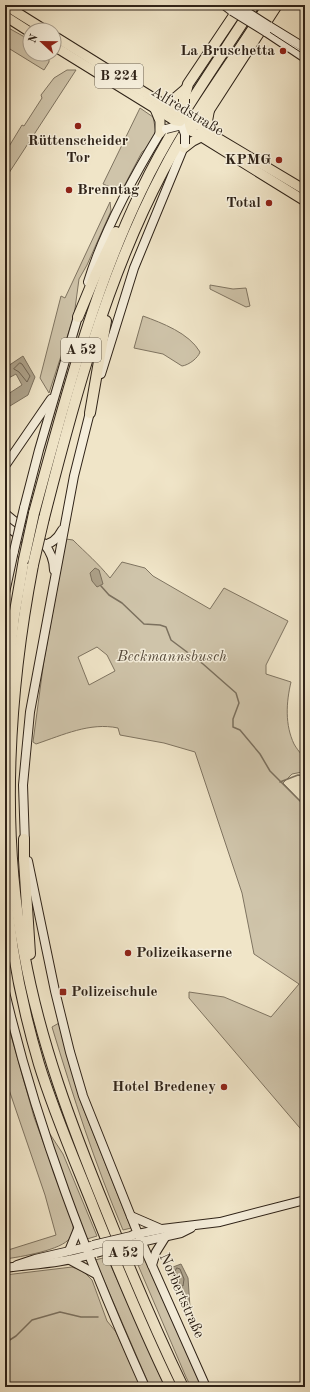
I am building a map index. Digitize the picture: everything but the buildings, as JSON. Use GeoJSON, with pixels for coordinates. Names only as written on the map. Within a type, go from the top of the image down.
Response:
{"type":"FeatureCollection","features":[{"type":"Feature","properties":{"kind":"highway","name":"A 52"},"geometry":{"type":"LineString","coordinates":[[5,695],[14,617],[34,512],[96,302],[113,256],[159,154],[189,104],[254,5]]}},
{"type":"Feature","properties":{"kind":"highway","name":"A 52"},"geometry":{"type":"LineString","coordinates":[[183,1387],[124,1254],[84,1158],[69,1116],[35,1008],[24,954],[17,901],[11,786],[16,679],[23,619],[33,565],[44,518],[78,392],[119,268],[144,209],[175,149],[268,5]]}},
{"type":"Feature","properties":{"kind":"highway"},"geometry":{"type":"LineString","coordinates":[[236,6],[185,94],[185,123],[205,112],[277,5]]}},
{"type":"Feature","properties":{"kind":"highway"},"geometry":{"type":"LineString","coordinates":[[159,107],[172,102],[185,94]]}},
{"type":"Feature","properties":{"kind":"highway"},"geometry":{"type":"LineString","coordinates":[[205,112],[211,133]]}},
{"type":"Feature","properties":{"kind":"highway"},"geometry":{"type":"LineString","coordinates":[[78,317],[95,276],[131,203],[141,191]]}},
{"type":"Feature","properties":{"kind":"highway"},"geometry":{"type":"LineString","coordinates":[[90,413],[106,326],[119,268]]}},
{"type":"Feature","properties":{"kind":"highway"},"geometry":{"type":"LineString","coordinates":[[24,839],[27,916],[35,1008]]}},
{"type":"Feature","properties":{"kind":"highway","name":"A 52"},"geometry":{"type":"LineString","coordinates":[[5,877],[12,949],[22,1001],[40,1066],[75,1162],[137,1313],[171,1387]]}},
{"type":"Feature","properties":{"kind":"highway"},"geometry":{"type":"LineString","coordinates":[[5,945],[22,1001]]}},
{"type":"Feature","properties":{"kind":"main road"},"geometry":{"type":"LineString","coordinates":[[224,5],[236,6],[305,58]]}},
{"type":"Feature","properties":{"kind":"main road"},"geometry":{"type":"LineString","coordinates":[[5,6],[32,22]]}},
{"type":"Feature","properties":{"kind":"main road"},"geometry":{"type":"LineString","coordinates":[[5,16],[22,27]]}},
{"type":"Feature","properties":{"kind":"main road"},"geometry":{"type":"LineString","coordinates":[[268,29],[305,48]]}},
{"type":"Feature","properties":{"kind":"main road","name":"Alfredstraße"},"geometry":{"type":"LineString","coordinates":[[62,41],[159,107]]}},
{"type":"Feature","properties":{"kind":"main road","name":"Alfredstraße"},"geometry":{"type":"LineString","coordinates":[[62,51],[185,123],[305,201]]}},
{"type":"Feature","properties":{"kind":"main road"},"geometry":{"type":"LineString","coordinates":[[159,107],[160,121],[163,131]]}},
{"type":"Feature","properties":{"kind":"main road"},"geometry":{"type":"LineString","coordinates":[[5,593],[24,508],[55,393],[89,278],[130,186],[163,131],[185,123]]}},
{"type":"Feature","properties":{"kind":"main road"},"geometry":{"type":"LineString","coordinates":[[185,123],[193,141],[185,146]]}},
{"type":"Feature","properties":{"kind":"main road"},"geometry":{"type":"LineString","coordinates":[[24,839],[22,793],[25,748],[30,712],[65,524],[90,413],[134,268],[150,226],[185,146],[185,123]]}},
{"type":"Feature","properties":{"kind":"main road","name":"Alfredstraße"},"geometry":{"type":"LineString","coordinates":[[185,123],[211,133],[305,190]]}},
{"type":"Feature","properties":{"kind":"main road"},"geometry":{"type":"LineString","coordinates":[[5,466],[55,393]]}},
{"type":"Feature","properties":{"kind":"main road"},"geometry":{"type":"LineString","coordinates":[[5,456],[19,447]]}},
{"type":"Feature","properties":{"kind":"main road"},"geometry":{"type":"LineString","coordinates":[[5,513],[46,544],[53,561],[54,578]]}},
{"type":"Feature","properties":{"kind":"main road"},"geometry":{"type":"LineString","coordinates":[[5,524],[30,542],[46,544],[58,537],[65,524]]}},
{"type":"Feature","properties":{"kind":"main road","name":"Norbertstraße"},"geometry":{"type":"LineString","coordinates":[[24,839],[36,902],[70,1052],[83,1096],[131,1216],[136,1239],[152,1265],[206,1387]]}},
{"type":"Feature","properties":{"kind":"main road"},"geometry":{"type":"LineString","coordinates":[[5,992],[39,1117],[78,1229],[91,1250],[96,1274],[145,1387]]}},
{"type":"Feature","properties":{"kind":"main road"},"geometry":{"type":"LineString","coordinates":[[9,1267],[26,1261],[69,1251],[91,1250],[164,1232],[220,1222],[305,1200]]}},
{"type":"Feature","properties":{"kind":"main road"},"geometry":{"type":"LineString","coordinates":[[131,1216],[164,1232]]}},
{"type":"Feature","properties":{"kind":"main road"},"geometry":{"type":"LineString","coordinates":[[69,1251],[78,1229]]}},
{"type":"Feature","properties":{"kind":"main road"},"geometry":{"type":"LineString","coordinates":[[152,1265],[164,1232]]}},
{"type":"Feature","properties":{"kind":"main road"},"geometry":{"type":"LineString","coordinates":[[9,1267],[31,1266],[70,1260],[91,1250]]}},
{"type":"Feature","properties":{"kind":"main road"},"geometry":{"type":"LineString","coordinates":[[70,1260],[96,1274]]}},
{"type":"Feature","properties":{"kind":"green space"},"geometry":{"type":"Polygon","coordinates":[[[5,26],[22,36],[22,56],[5,46],[5,26]]]}},
{"type":"Feature","properties":{"kind":"green space"},"geometry":{"type":"Polygon","coordinates":[[[31,62],[49,62],[44,70],[31,62]]]}},
{"type":"Feature","properties":{"kind":"green space"},"geometry":{"type":"Polygon","coordinates":[[[67,70],[76,70],[5,179],[5,153],[22,125],[24,126],[42,98],[41,95],[54,78],[67,70]]]}},
{"type":"Feature","properties":{"kind":"green space"},"geometry":{"type":"Polygon","coordinates":[[[140,108],[153,117],[156,132],[147,148],[142,152],[123,188],[117,190],[103,184],[140,108]]]}},
{"type":"Feature","properties":{"kind":"green space"},"geometry":{"type":"Polygon","coordinates":[[[110,202],[111,211],[87,265],[79,279],[74,316],[49,393],[40,378],[61,296],[65,298],[110,202]]]}},
{"type":"Feature","properties":{"kind":"green space"},"geometry":{"type":"Polygon","coordinates":[[[210,285],[233,289],[246,288],[250,306],[246,307],[210,289],[210,285]]]}},
{"type":"Feature","properties":{"kind":"green space"},"geometry":{"type":"Polygon","coordinates":[[[143,316],[166,325],[189,339],[200,352],[197,357],[190,363],[182,366],[163,354],[134,348],[143,316]]]}},
{"type":"Feature","properties":{"kind":"green space","name":"Beckmannsbusch"},"geometry":{"type":"Polygon","coordinates":[[[66,539],[73,540],[110,578],[122,562],[145,568],[153,576],[210,609],[224,588],[288,621],[266,665],[266,674],[291,682],[287,706],[289,729],[294,744],[303,757],[305,763],[302,772],[292,774],[283,783],[302,803],[305,802],[305,1134],[189,998],[189,992],[224,997],[271,1017],[299,984],[254,954],[242,893],[195,752],[164,743],[120,735],[118,728],[108,727],[77,730],[36,744],[33,742],[44,660],[66,539]],[[97,647],[78,657],[89,685],[115,671],[107,655],[97,647]]]}},
{"type":"Feature","properties":{"kind":"green space"},"geometry":{"type":"Polygon","coordinates":[[[5,1013],[34,1117],[73,1223],[73,1229],[70,1238],[59,1246],[20,1257],[5,1259],[5,1251],[56,1235],[45,1195],[5,1078],[5,1013]]]}},
{"type":"Feature","properties":{"kind":"green space"},"geometry":{"type":"Polygon","coordinates":[[[59,1023],[80,1100],[131,1228],[123,1230],[76,1104],[52,1027],[59,1023]]]}},
{"type":"Feature","properties":{"kind":"green space"},"geometry":{"type":"Polygon","coordinates":[[[48,1131],[63,1154],[97,1236],[87,1239],[81,1227],[48,1131]]]}},
{"type":"Feature","properties":{"kind":"green space"},"geometry":{"type":"Polygon","coordinates":[[[140,1249],[202,1387],[191,1387],[186,1377],[132,1251],[140,1249]]]}},
{"type":"Feature","properties":{"kind":"green space"},"geometry":{"type":"Polygon","coordinates":[[[107,1257],[165,1387],[150,1387],[95,1260],[107,1257]]]}},
{"type":"Feature","properties":{"kind":"green space"},"geometry":{"type":"Polygon","coordinates":[[[72,1267],[83,1271],[92,1280],[107,1321],[116,1332],[141,1387],[5,1387],[5,1275],[72,1267]]]}},
{"type":"Feature","properties":{"kind":"water"},"geometry":{"type":"Polygon","coordinates":[[[23,356],[35,377],[28,395],[5,409],[5,396],[22,385],[16,374],[5,380],[5,368],[23,356]]]}},
{"type":"Feature","properties":{"kind":"water"},"geometry":{"type":"Polygon","coordinates":[[[95,568],[99,570],[103,584],[97,587],[92,581],[90,573],[95,568]]]}},
{"type":"Feature","properties":{"kind":"water"},"geometry":{"type":"Polygon","coordinates":[[[181,1264],[188,1278],[190,1307],[188,1310],[171,1273],[173,1267],[181,1264]]]}},
{"type":"Feature","properties":{"kind":"waterway"},"geometry":{"type":"LineString","coordinates":[[101,586],[109,595],[122,603],[144,624],[166,627],[171,640],[203,664],[236,693],[239,703],[233,719],[233,727],[240,730],[260,754],[270,771],[305,806]]}},
{"type":"Feature","properties":{"kind":"waterway"},"geometry":{"type":"LineString","coordinates":[[280,782],[298,775],[305,776]]}},
{"type":"Feature","properties":{"kind":"waterway"},"geometry":{"type":"LineString","coordinates":[[5,1343],[16,1336],[32,1320],[60,1312],[81,1317],[98,1317]]}},
{"type":"Feature","properties":{"kind":"tram line"},"geometry":{"type":"LineString","coordinates":[[228,5],[305,55]]}},
{"type":"Feature","properties":{"kind":"place","name":"La Bruschetta"},"geometry":{"type":"Point","coordinates":[283,51]}},
{"type":"Feature","properties":{"kind":"place","name":"Rüttenscheider Tor"},"geometry":{"type":"Point","coordinates":[78,126]}},
{"type":"Feature","properties":{"kind":"place","name":"KPMG"},"geometry":{"type":"Point","coordinates":[279,160]}},
{"type":"Feature","properties":{"kind":"place","name":"Brenntag"},"geometry":{"type":"Point","coordinates":[69,190]}},
{"type":"Feature","properties":{"kind":"place","name":"Total"},"geometry":{"type":"Point","coordinates":[269,203]}},
{"type":"Feature","properties":{"kind":"place","name":"Polizeikaserne"},"geometry":{"type":"Point","coordinates":[128,953]}},
{"type":"Feature","properties":{"kind":"place","name":"Polizeischule"},"geometry":{"type":"Point","coordinates":[63,992]}},
{"type":"Feature","properties":{"kind":"place","name":"Hotel Bredeney"},"geometry":{"type":"Point","coordinates":[224,1087]}}]}
